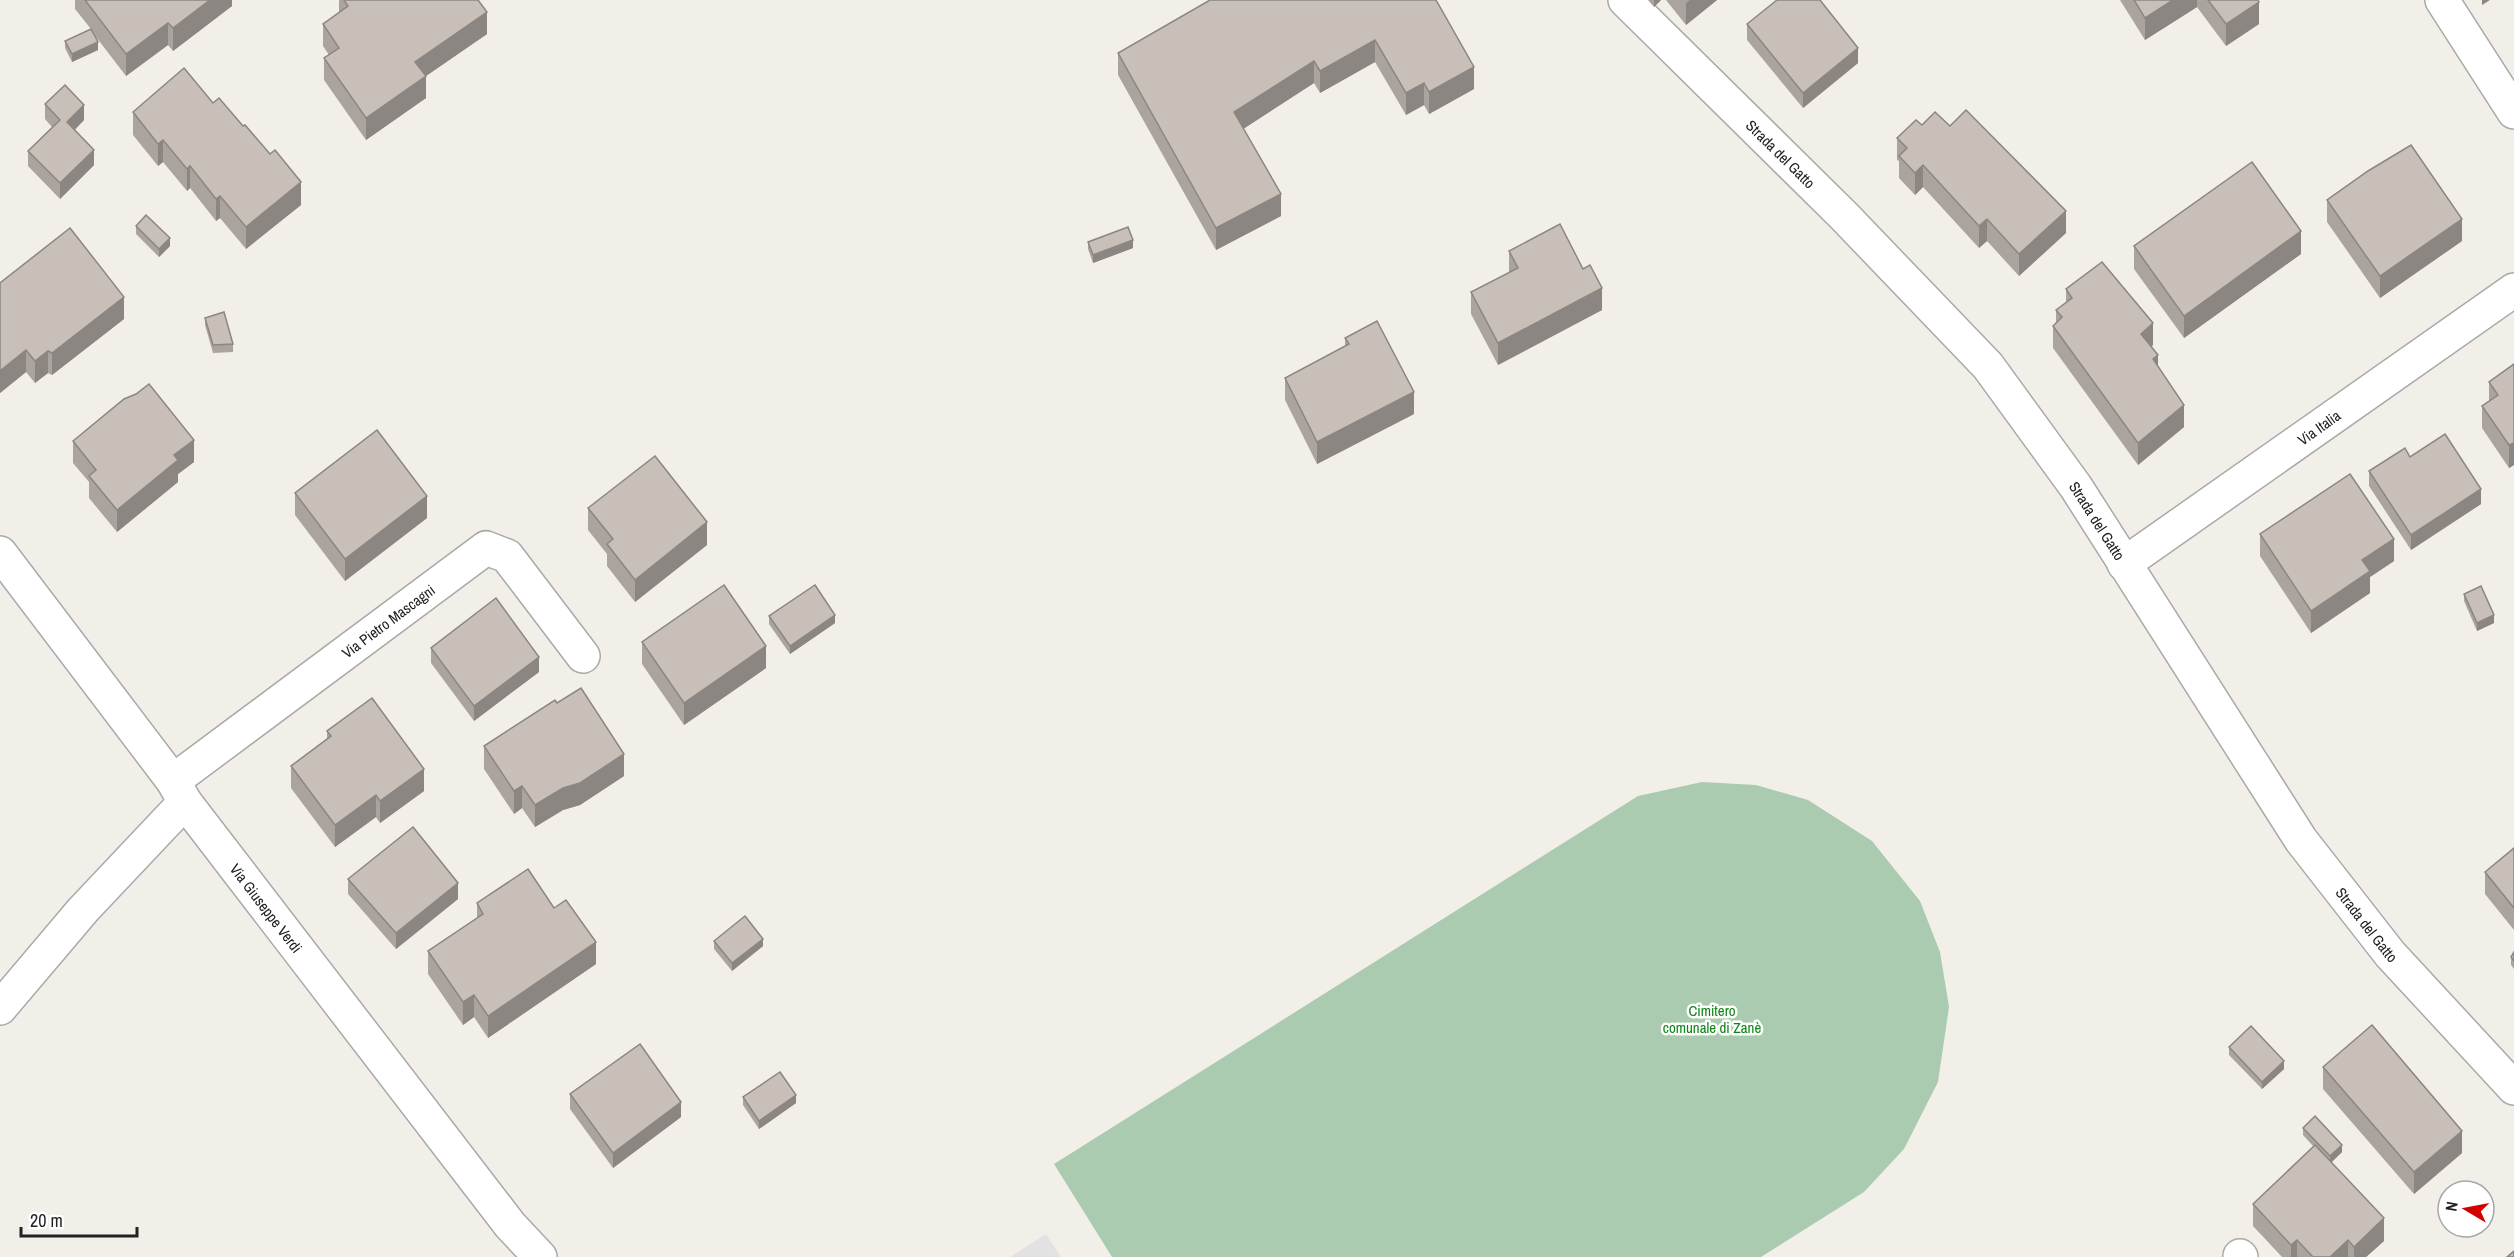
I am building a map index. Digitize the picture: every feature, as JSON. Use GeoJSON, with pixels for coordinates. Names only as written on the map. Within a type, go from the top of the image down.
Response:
{"type":"FeatureCollection","features":[{"type":"Feature","properties":{"kind":"street","name":"Strada del Gatto"},"geometry":{"type":"LineString","coordinates":[[1625,0],[1844,216],[1988,366],[2076,487],[2301,840],[2390,954],[2514,1088]]}},
{"type":"Feature","properties":{"kind":"street"},"geometry":{"type":"LineString","coordinates":[[2442,0],[2514,112]]}},
{"type":"Feature","properties":{"kind":"street","name":"Via Italia"},"geometry":{"type":"LineString","coordinates":[[2124,564],[2514,290]]}},
{"type":"Feature","properties":{"kind":"street","name":"Via Pietro Mascagni"},"geometry":{"type":"LineString","coordinates":[[179,792],[486,548],[507,556],[583,656]]}},
{"type":"Feature","properties":{"kind":"street","name":"Via Giuseppe Verdi"},"geometry":{"type":"LineString","coordinates":[[0,553],[179,792],[510,1225],[540,1257]]}},
{"type":"Feature","properties":{"kind":"street"},"geometry":{"type":"LineString","coordinates":[[0,1008],[179,792]]}},
{"type":"Feature","properties":{"kind":"green space","name":"Cimitero comunale di Zanè"},"geometry":{"type":"Polygon","coordinates":[[[1702,782],[1756,785],[1808,800],[1872,841],[1920,901],[1940,952],[1949,1007],[1938,1082],[1904,1149],[1864,1192],[1761,1257],[1112,1257],[1054,1164],[1638,796],[1702,782]]]}},
{"type":"Feature","properties":{"kind":"shaded area"},"geometry":{"type":"Polygon","coordinates":[[[1046,1234],[1061,1257],[1010,1257],[1046,1234]]]}},
{"type":"Feature","properties":{"kind":"building"},"geometry":{"type":"Polygon","coordinates":[[[85,0],[210,0],[173,28],[168,23],[126,54],[85,0]]]}},
{"type":"Feature","properties":{"kind":"building"},"geometry":{"type":"Polygon","coordinates":[[[344,0],[478,0],[487,12],[415,62],[426,76],[366,118],[324,58],[339,48],[323,24],[348,6],[344,0]]]}},
{"type":"Feature","properties":{"kind":"building"},"geometry":{"type":"Polygon","coordinates":[[[1210,0],[1436,0],[1474,67],[1429,92],[1424,83],[1406,93],[1375,40],[1320,71],[1314,61],[1234,112],[1281,194],[1216,228],[1118,53],[1210,0]]]}},
{"type":"Feature","properties":{"kind":"building"},"geometry":{"type":"Polygon","coordinates":[[[1777,0],[1820,0],[1858,48],[1803,93],[1747,24],[1777,0]]]}},
{"type":"Feature","properties":{"kind":"building"},"geometry":{"type":"Polygon","coordinates":[[[2134,0],[2173,0],[2145,18],[2134,0]]]}},
{"type":"Feature","properties":{"kind":"building"},"geometry":{"type":"Polygon","coordinates":[[[2208,0],[2258,0],[2259,2],[2226,24],[2208,0]]]}},
{"type":"Feature","properties":{"kind":"building"},"geometry":{"type":"Polygon","coordinates":[[[91,29],[98,42],[72,54],[65,41],[91,29]]]}},
{"type":"Feature","properties":{"kind":"building"},"geometry":{"type":"Polygon","coordinates":[[[184,68],[213,103],[219,98],[270,154],[275,150],[301,182],[246,227],[220,196],[216,199],[190,166],[187,169],[163,140],[158,144],[133,112],[184,68]]]}},
{"type":"Feature","properties":{"kind":"building"},"geometry":{"type":"Polygon","coordinates":[[[65,85],[84,105],[67,122],[94,150],[60,183],[28,151],[60,120],[45,104],[65,85]]]}},
{"type":"Feature","properties":{"kind":"building"},"geometry":{"type":"Polygon","coordinates":[[[1966,110],[2066,211],[2019,254],[1987,219],[1979,226],[1923,165],[1915,173],[1899,156],[1907,148],[1897,138],[1916,120],[1922,125],[1935,112],[1950,126],[1966,110]]]}},
{"type":"Feature","properties":{"kind":"building"},"geometry":{"type":"Polygon","coordinates":[[[2411,145],[2462,219],[2380,276],[2327,200],[2368,171],[2411,145]]]}},
{"type":"Feature","properties":{"kind":"building"},"geometry":{"type":"Polygon","coordinates":[[[2252,162],[2301,231],[2184,316],[2134,246],[2252,162]]]}},
{"type":"Feature","properties":{"kind":"building"},"geometry":{"type":"Polygon","coordinates":[[[146,215],[170,238],[159,249],[136,226],[146,215]]]}},
{"type":"Feature","properties":{"kind":"building"},"geometry":{"type":"Polygon","coordinates":[[[1560,224],[1583,269],[1590,265],[1602,288],[1498,343],[1471,292],[1518,268],[1509,251],[1560,224]]]}},
{"type":"Feature","properties":{"kind":"building"},"geometry":{"type":"Polygon","coordinates":[[[1128,227],[1133,240],[1093,255],[1088,242],[1128,227]]]}},
{"type":"Feature","properties":{"kind":"building"},"geometry":{"type":"Polygon","coordinates":[[[70,228],[124,297],[52,353],[48,351],[35,361],[26,350],[0,371],[0,283],[70,228]]]}},
{"type":"Feature","properties":{"kind":"building"},"geometry":{"type":"Polygon","coordinates":[[[2102,262],[2153,323],[2141,334],[2158,355],[2153,359],[2184,405],[2138,443],[2053,326],[2062,317],[2056,310],[2072,298],[2066,289],[2102,262]]]}},
{"type":"Feature","properties":{"kind":"building"},"geometry":{"type":"Polygon","coordinates":[[[224,312],[233,344],[213,345],[205,318],[224,312]]]}},
{"type":"Feature","properties":{"kind":"building"},"geometry":{"type":"Polygon","coordinates":[[[1377,321],[1414,392],[1317,442],[1285,378],[1349,344],[1345,338],[1377,321]]]}},
{"type":"Feature","properties":{"kind":"building"},"geometry":{"type":"Polygon","coordinates":[[[2514,364],[2514,443],[2509,445],[2482,406],[2498,395],[2489,382],[2514,364]]]}},
{"type":"Feature","properties":{"kind":"building"},"geometry":{"type":"Polygon","coordinates":[[[149,384],[194,440],[174,455],[178,460],[117,510],[89,476],[96,470],[73,441],[124,399],[136,394],[149,384]]]}},
{"type":"Feature","properties":{"kind":"building"},"geometry":{"type":"Polygon","coordinates":[[[377,430],[427,496],[345,559],[295,493],[377,430]]]}},
{"type":"Feature","properties":{"kind":"building"},"geometry":{"type":"Polygon","coordinates":[[[2445,434],[2481,489],[2411,535],[2369,471],[2405,448],[2410,457],[2445,434]]]}},
{"type":"Feature","properties":{"kind":"building"},"geometry":{"type":"Polygon","coordinates":[[[655,456],[707,522],[635,580],[607,544],[613,539],[588,508],[655,456]]]}},
{"type":"Feature","properties":{"kind":"building"},"geometry":{"type":"Polygon","coordinates":[[[2350,474],[2394,539],[2362,560],[2370,571],[2311,611],[2260,534],[2350,474]]]}},
{"type":"Feature","properties":{"kind":"building"},"geometry":{"type":"Polygon","coordinates":[[[724,585],[766,646],[684,703],[642,642],[724,585]]]}},
{"type":"Feature","properties":{"kind":"building"},"geometry":{"type":"Polygon","coordinates":[[[815,585],[835,615],[790,646],[769,616],[815,585]]]}},
{"type":"Feature","properties":{"kind":"building"},"geometry":{"type":"Polygon","coordinates":[[[2481,586],[2494,615],[2477,623],[2464,594],[2481,586]]]}},
{"type":"Feature","properties":{"kind":"building"},"geometry":{"type":"Polygon","coordinates":[[[496,598],[539,657],[474,706],[431,648],[496,598]]]}},
{"type":"Feature","properties":{"kind":"building"},"geometry":{"type":"Polygon","coordinates":[[[581,688],[624,754],[580,783],[563,788],[535,805],[522,786],[514,791],[484,746],[555,700],[557,703],[581,688]]]}},
{"type":"Feature","properties":{"kind":"building"},"geometry":{"type":"Polygon","coordinates":[[[372,698],[424,769],[380,801],[376,795],[335,825],[291,766],[331,736],[327,731],[372,698]]]}},
{"type":"Feature","properties":{"kind":"building"},"geometry":{"type":"Polygon","coordinates":[[[413,827],[458,883],[396,933],[348,879],[413,827]]]}},
{"type":"Feature","properties":{"kind":"building"},"geometry":{"type":"Polygon","coordinates":[[[2514,848],[2514,908],[2485,872],[2514,848]]]}},
{"type":"Feature","properties":{"kind":"building"},"geometry":{"type":"Polygon","coordinates":[[[528,869],[554,908],[566,900],[596,942],[488,1016],[474,995],[463,1002],[428,951],[483,914],[477,903],[528,869]]]}},
{"type":"Feature","properties":{"kind":"building"},"geometry":{"type":"Polygon","coordinates":[[[745,916],[763,939],[732,963],[714,941],[745,916]]]}},
{"type":"Feature","properties":{"kind":"building"},"geometry":{"type":"Polygon","coordinates":[[[2372,1025],[2462,1131],[2414,1172],[2323,1067],[2372,1025]]]}},
{"type":"Feature","properties":{"kind":"building"},"geometry":{"type":"Polygon","coordinates":[[[2251,1026],[2284,1061],[2262,1082],[2229,1047],[2251,1026]]]}},
{"type":"Feature","properties":{"kind":"building"},"geometry":{"type":"Polygon","coordinates":[[[640,1044],[681,1102],[613,1153],[570,1094],[640,1044]]]}},
{"type":"Feature","properties":{"kind":"building"},"geometry":{"type":"Polygon","coordinates":[[[780,1072],[796,1095],[759,1121],[743,1097],[780,1072]]]}},
{"type":"Feature","properties":{"kind":"building"},"geometry":{"type":"Polygon","coordinates":[[[2315,1116],[2342,1145],[2330,1156],[2303,1128],[2315,1116]]]}},
{"type":"Feature","properties":{"kind":"building"},"geometry":{"type":"Polygon","coordinates":[[[2315,1145],[2384,1218],[2354,1247],[2348,1240],[2330,1257],[2313,1257],[2297,1240],[2291,1245],[2253,1204],[2315,1145]]]}}]}
